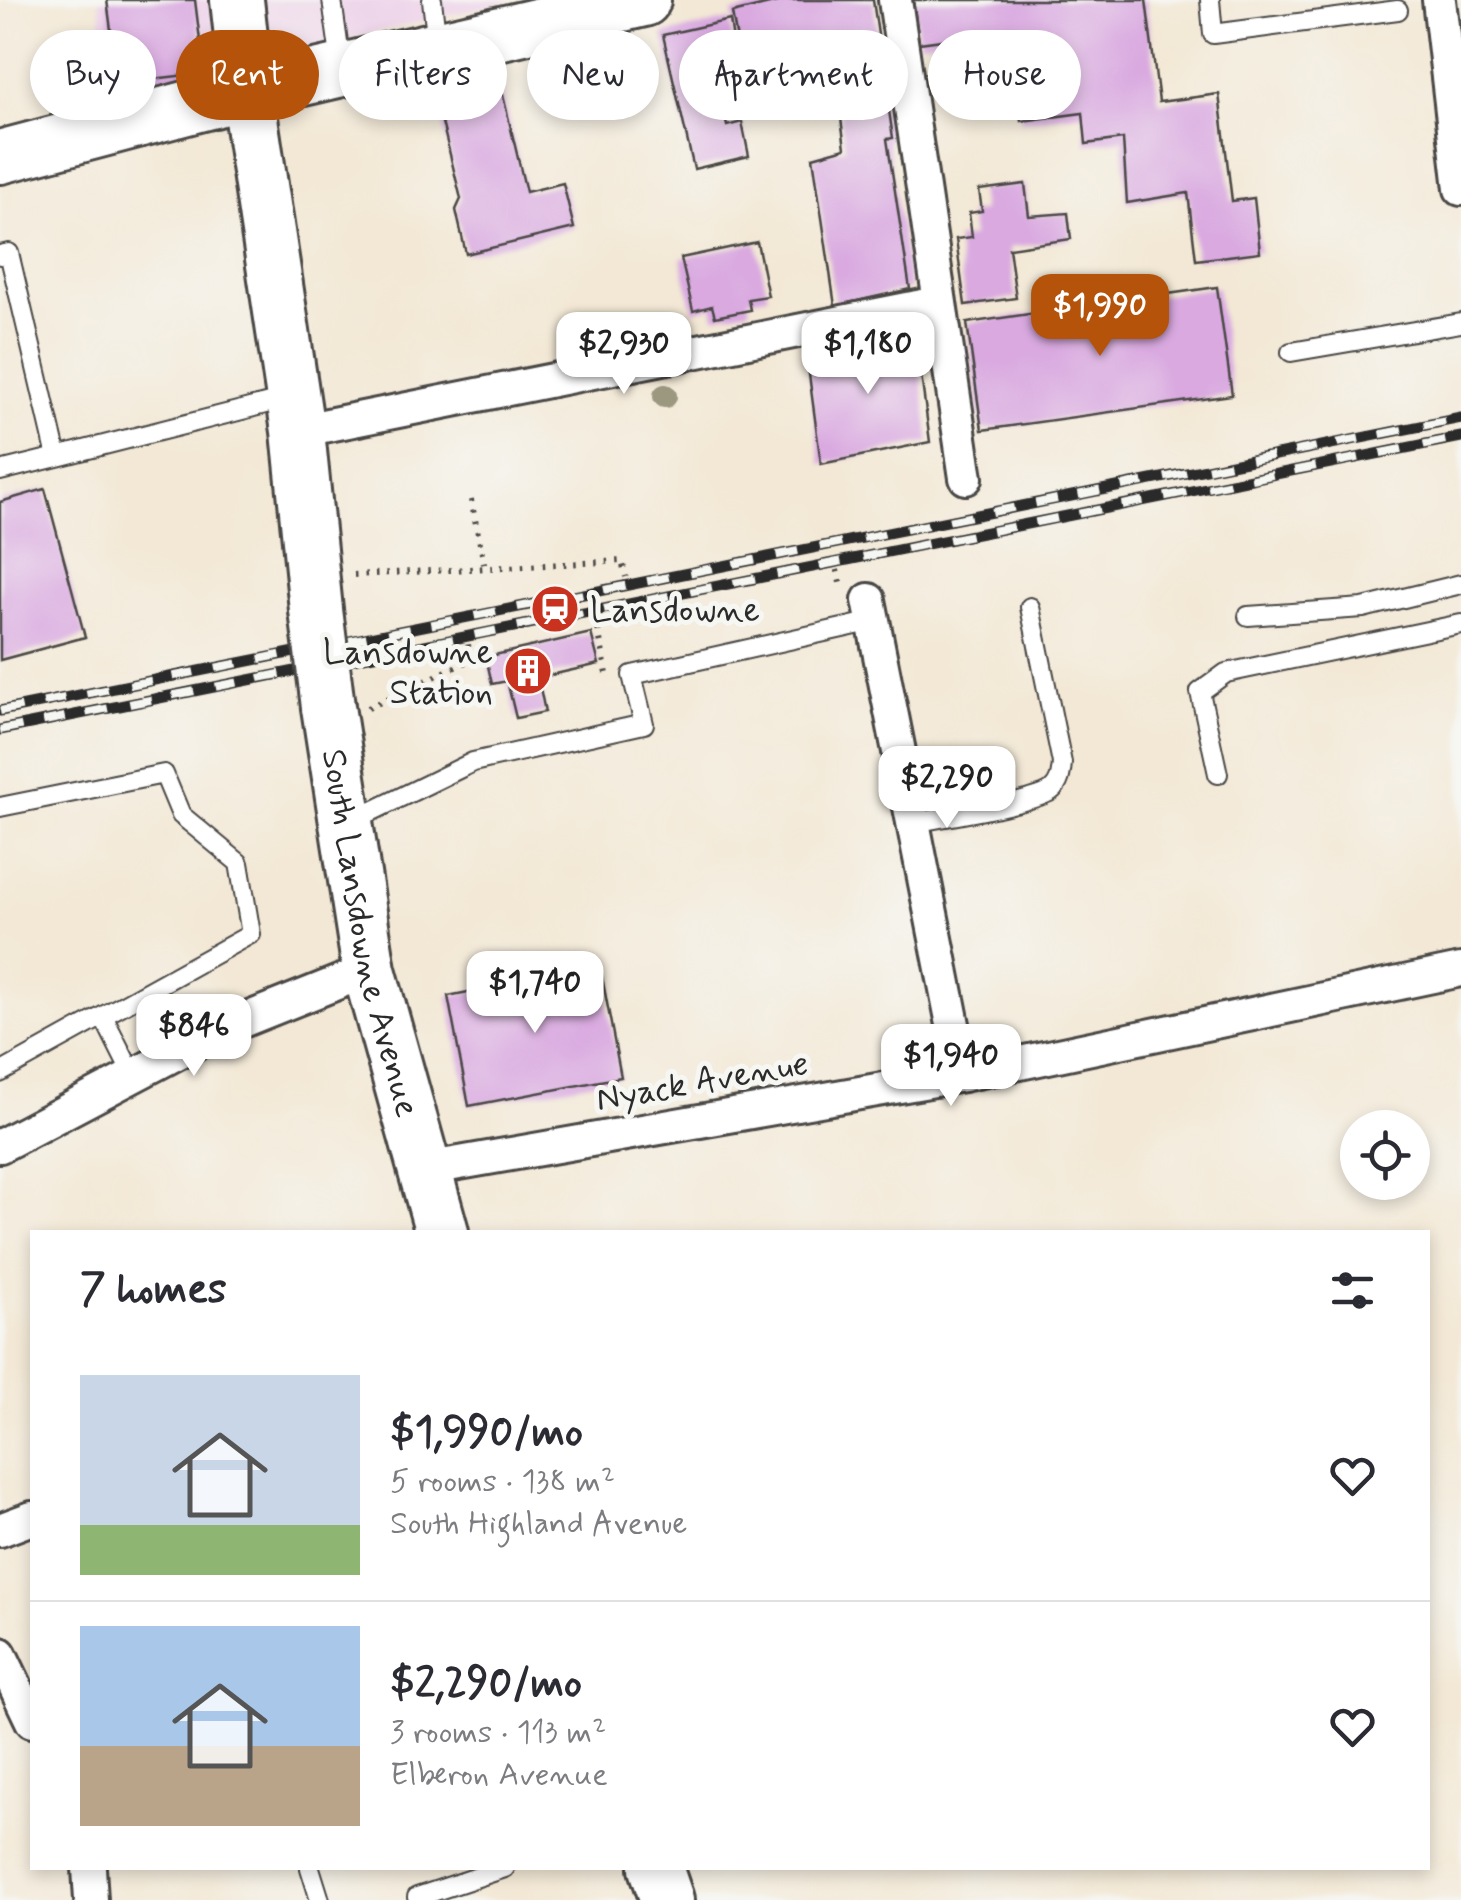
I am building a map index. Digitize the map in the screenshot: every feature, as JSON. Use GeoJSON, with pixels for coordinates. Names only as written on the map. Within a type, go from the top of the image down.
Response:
{"type":"FeatureCollection","features":[{"type":"Feature","properties":{"kind":"main road","name":"South Lansdowne Avenue"},"geometry":{"type":"LineString","coordinates":[[237,0],[240,30]]}},
{"type":"Feature","properties":{"kind":"main road"},"geometry":{"type":"LineString","coordinates":[[434,24],[529,20],[644,0]]}},
{"type":"Feature","properties":{"kind":"main road"},"geometry":{"type":"LineString","coordinates":[[0,157],[176,111]]}},
{"type":"Feature","properties":{"kind":"main road","name":"South Lansdowne Avenue"},"geometry":{"type":"LineString","coordinates":[[251,120],[296,414],[328,712],[370,970],[441,1230]]}},
{"type":"Feature","properties":{"kind":"main road"},"geometry":{"type":"LineString","coordinates":[[657,1870],[668,1900]]}},
{"type":"Feature","properties":{"kind":"street"},"geometry":{"type":"LineString","coordinates":[[895,0],[966,478]]}},
{"type":"Feature","properties":{"kind":"street"},"geometry":{"type":"LineString","coordinates":[[1439,0],[1461,189]]}},
{"type":"Feature","properties":{"kind":"street"},"geometry":{"type":"LineString","coordinates":[[296,414],[938,303]]}},
{"type":"Feature","properties":{"kind":"street"},"geometry":{"type":"LineString","coordinates":[[872,611],[963,1076]]}},
{"type":"Feature","properties":{"kind":"street"},"geometry":{"type":"LineString","coordinates":[[0,1146],[222,1029],[370,970]]}},
{"type":"Feature","properties":{"kind":"street","name":"Nyack Avenue"},"geometry":{"type":"LineString","coordinates":[[425,1169],[963,1076],[1461,970]]}},
{"type":"Feature","properties":{"kind":"street"},"geometry":{"type":"LineString","coordinates":[[0,1530],[30,1519]]}},
{"type":"Feature","properties":{"kind":"street"},"geometry":{"type":"LineString","coordinates":[[0,1654],[30,1717]]}},
{"type":"Feature","properties":{"kind":"street"},"geometry":{"type":"LineString","coordinates":[[89,1870],[90,1900]]}},
{"type":"Feature","properties":{"kind":"lane"},"geometry":{"type":"LineString","coordinates":[[332,0],[339,49]]}},
{"type":"Feature","properties":{"kind":"lane"},"geometry":{"type":"LineString","coordinates":[[1210,0],[1213,34],[1398,10]]}},
{"type":"Feature","properties":{"kind":"lane"},"geometry":{"type":"LineString","coordinates":[[0,255],[10,253],[57,458]]}},
{"type":"Feature","properties":{"kind":"lane"},"geometry":{"type":"LineString","coordinates":[[1291,352],[1461,323]]}},
{"type":"Feature","properties":{"kind":"lane"},"geometry":{"type":"LineString","coordinates":[[0,471],[296,414]]}},
{"type":"Feature","properties":{"kind":"lane"},"geometry":{"type":"LineString","coordinates":[[1248,616],[1363,608],[1461,584]]}},
{"type":"Feature","properties":{"kind":"lane"},"geometry":{"type":"LineString","coordinates":[[913,824],[1049,792],[1058,783],[1062,763],[1030,607]]}},
{"type":"Feature","properties":{"kind":"lane"},"geometry":{"type":"LineString","coordinates":[[345,824],[473,762],[644,724],[632,675],[872,611]]}},
{"type":"Feature","properties":{"kind":"lane"},"geometry":{"type":"LineString","coordinates":[[1218,774],[1200,692],[1226,673],[1461,624]]}},
{"type":"Feature","properties":{"kind":"lane"},"geometry":{"type":"LineString","coordinates":[[0,807],[164,774],[181,815],[239,863],[251,934],[0,1074]]}},
{"type":"Feature","properties":{"kind":"lane"},"geometry":{"type":"LineString","coordinates":[[104,1018],[133,1076]]}},
{"type":"Feature","properties":{"kind":"lane"},"geometry":{"type":"LineString","coordinates":[[311,1870],[320,1900]]}},
{"type":"Feature","properties":{"kind":"lane"},"geometry":{"type":"LineString","coordinates":[[417,1897],[499,1870]]}},
{"type":"Feature","properties":{"kind":"path"},"geometry":{"type":"LineString","coordinates":[[472,500],[485,568]]}},
{"type":"Feature","properties":{"kind":"path"},"geometry":{"type":"LineString","coordinates":[[315,594],[485,568],[622,561],[626,578]]}},
{"type":"Feature","properties":{"kind":"path"},"geometry":{"type":"LineString","coordinates":[[328,712],[376,706],[470,660],[468,644]]}},
{"type":"Feature","properties":{"kind":"shaded area"},"geometry":{"type":"Polygon","coordinates":[[[99,0],[513,0],[385,30],[339,30],[339,41],[319,46],[319,30],[176,30],[176,79],[156,84],[156,30],[102,30],[99,0]]]}},
{"type":"Feature","properties":{"kind":"building"},"geometry":{"type":"Polygon","coordinates":[[[107,0],[195,0],[199,30],[176,30],[176,76],[156,79],[156,30],[111,30],[107,0]]]}},
{"type":"Feature","properties":{"kind":"building"},"geometry":{"type":"Polygon","coordinates":[[[786,0],[873,0],[877,30],[735,30],[732,13],[786,0]]]}},
{"type":"Feature","properties":{"kind":"building"},"geometry":{"type":"Polygon","coordinates":[[[913,0],[1146,0],[1159,102],[1219,94],[1232,201],[1254,198],[1260,252],[1196,260],[1188,193],[1127,203],[1123,139],[1086,144],[1081,113],[1081,30],[928,30],[928,42],[919,43],[913,0]]]}},
{"type":"Feature","properties":{"kind":"building"},"geometry":{"type":"Polygon","coordinates":[[[730,20],[731,30],[685,30],[730,20]]]}},
{"type":"Feature","properties":{"kind":"building"},"geometry":{"type":"Polygon","coordinates":[[[679,31],[679,104],[663,35],[679,31]]]}},
{"type":"Feature","properties":{"kind":"building"},"geometry":{"type":"Polygon","coordinates":[[[507,112],[526,192],[563,183],[574,228],[466,254],[456,210],[461,199],[441,120],[507,120],[507,112]]]}},
{"type":"Feature","properties":{"kind":"building"},"geometry":{"type":"Polygon","coordinates":[[[683,120],[726,120],[727,126],[742,122],[749,156],[694,169],[683,120]]]}},
{"type":"Feature","properties":{"kind":"building"},"geometry":{"type":"Polygon","coordinates":[[[841,120],[890,120],[893,138],[887,139],[910,289],[835,306],[813,157],[845,148],[841,120]]]}},
{"type":"Feature","properties":{"kind":"building"},"geometry":{"type":"Polygon","coordinates":[[[1025,184],[1029,216],[1068,213],[1071,239],[1009,248],[1016,298],[965,305],[956,239],[972,237],[969,213],[982,211],[979,190],[1025,184]]]}},
{"type":"Feature","properties":{"kind":"building"},"geometry":{"type":"Polygon","coordinates":[[[757,242],[768,296],[748,299],[750,310],[715,317],[712,306],[693,311],[681,258],[757,242]]]}},
{"type":"Feature","properties":{"kind":"building"},"geometry":{"type":"Polygon","coordinates":[[[1217,287],[1232,395],[982,430],[967,323],[1217,287]]]}},
{"type":"Feature","properties":{"kind":"building"},"geometry":{"type":"Polygon","coordinates":[[[915,330],[930,442],[821,464],[806,352],[915,330]]]}},
{"type":"Feature","properties":{"kind":"building"},"geometry":{"type":"Polygon","coordinates":[[[45,489],[85,637],[0,660],[0,502],[45,489]]]}},
{"type":"Feature","properties":{"kind":"building","name":"Lansdowne Station"},"geometry":{"type":"Polygon","coordinates":[[[591,633],[599,664],[538,678],[545,712],[516,718],[507,681],[492,684],[486,657],[591,633]]]}},
{"type":"Feature","properties":{"kind":"building"},"geometry":{"type":"Polygon","coordinates":[[[600,966],[621,1077],[469,1106],[448,996],[600,966]]]}},
{"type":"Feature","properties":{"kind":"railway"},"geometry":{"type":"LineString","coordinates":[[0,711],[1461,418]]}},
{"type":"Feature","properties":{"kind":"railway"},"geometry":{"type":"LineString","coordinates":[[0,730],[1461,437]]}},
{"type":"Feature","properties":{"kind":"place","name":"Lansdowne"},"geometry":{"type":"Point","coordinates":[555,609]}},
{"type":"Feature","properties":{"kind":"place","name":"Lansdowne Station"},"geometry":{"type":"Point","coordinates":[528,671]}}]}
